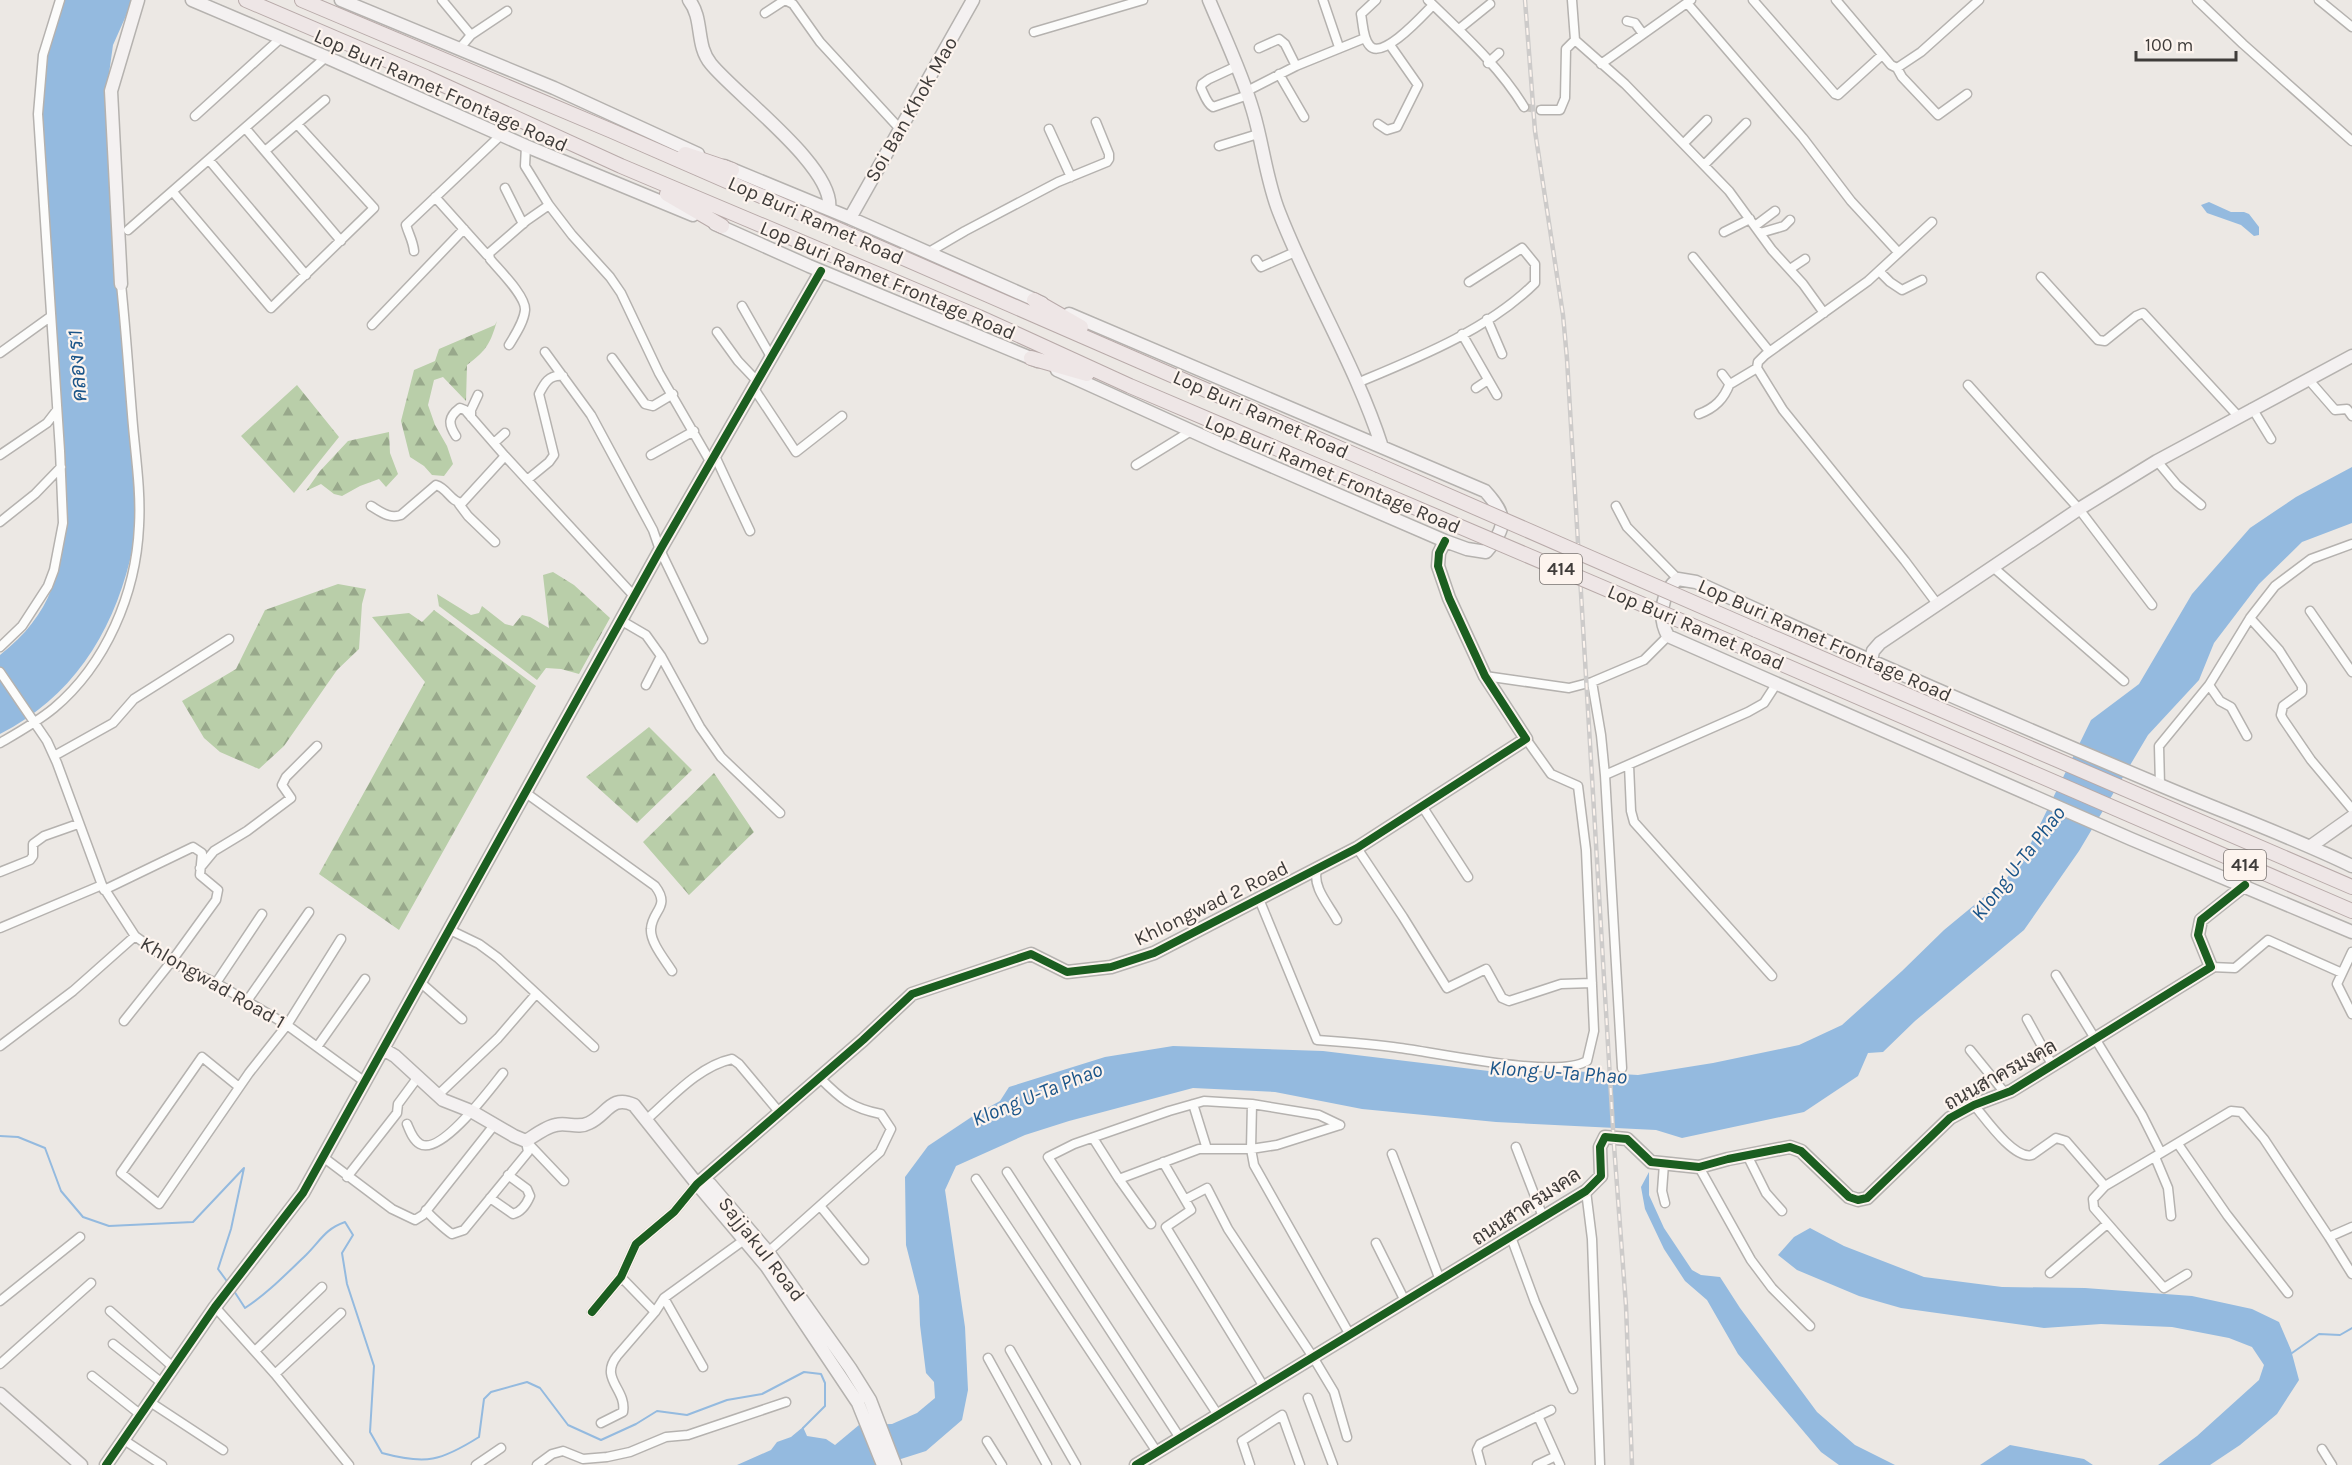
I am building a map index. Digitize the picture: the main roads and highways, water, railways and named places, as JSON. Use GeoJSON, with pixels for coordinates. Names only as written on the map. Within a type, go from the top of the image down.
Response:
{"type":"FeatureCollection","features":[{"type":"Feature","properties":{"kind":"main road","name":"Lop Buri Ramet Road"},"geometry":{"type":"LineString","coordinates":[[246,0],[426,77],[621,166],[979,318],[1130,386],[1754,652],[2352,911]]}},
{"type":"Feature","properties":{"kind":"main road","name":"Lop Buri Ramet Road"},"geometry":{"type":"LineString","coordinates":[[302,0],[612,131],[2352,887]]}},
{"type":"Feature","properties":{"kind":"main road"},"geometry":{"type":"LineString","coordinates":[[426,77],[435,56]]}},
{"type":"Feature","properties":{"kind":"main road"},"geometry":{"type":"LineString","coordinates":[[612,131],[732,170]]}},
{"type":"Feature","properties":{"kind":"main road"},"geometry":{"type":"LineString","coordinates":[[621,166],[722,226]]}},
{"type":"Feature","properties":{"kind":"main road"},"geometry":{"type":"LineString","coordinates":[[1034,300],[1137,360]]}},
{"type":"Feature","properties":{"kind":"main road"},"geometry":{"type":"LineString","coordinates":[[1031,358],[1130,386]]}},
{"type":"Feature","properties":{"kind":"main road"},"geometry":{"type":"LineString","coordinates":[[1866,677],[1871,661]]}},
{"type":"Feature","properties":{"kind":"water","name":"คลอง ร.1"},"geometry":{"type":"Polygon","coordinates":[[[61,0],[133,0],[113,45],[107,88],[136,510],[130,560],[122,588],[99,639],[67,683],[48,702],[0,734],[0,655],[33,622],[53,587],[63,547],[67,501],[41,111],[46,55],[61,0]]]}},
{"type":"Feature","properties":{"kind":"water"},"geometry":{"type":"Polygon","coordinates":[[[2209,202],[2231,212],[2249,214],[2259,227],[2259,235],[2254,236],[2241,225],[2207,213],[2201,205],[2209,202]]]}},
{"type":"Feature","properties":{"kind":"water","name":"Klong U-Ta Phao"},"geometry":{"type":"Polygon","coordinates":[[[2352,467],[2352,523],[2302,542],[2259,584],[2214,643],[2199,680],[2148,735],[2079,851],[2024,930],[1915,1021],[1883,1052],[1868,1053],[1858,1076],[1804,1112],[1682,1138],[1656,1130],[1496,1122],[1362,1109],[1275,1092],[1193,1088],[1025,1135],[956,1166],[945,1190],[965,1327],[968,1390],[962,1420],[926,1451],[882,1465],[737,1465],[771,1450],[777,1442],[791,1437],[803,1427],[807,1436],[826,1439],[835,1445],[859,1425],[892,1424],[917,1413],[935,1398],[934,1382],[926,1373],[919,1296],[906,1245],[905,1177],[928,1146],[1000,1101],[1009,1087],[1105,1057],[1173,1046],[1323,1051],[1539,1077],[1553,1070],[1638,1075],[1713,1063],[1799,1045],[1842,1025],[1944,930],[2007,878],[2030,845],[2091,720],[2139,684],[2192,594],[2250,528],[2296,497],[2352,467]]]}},
{"type":"Feature","properties":{"kind":"water"},"geometry":{"type":"Polygon","coordinates":[[[1649,1172],[1649,1195],[1664,1228],[1692,1270],[1701,1275],[1720,1277],[1740,1308],[1817,1412],[1855,1445],[1895,1465],[1839,1465],[1821,1452],[1738,1354],[1707,1300],[1685,1281],[1664,1249],[1645,1209],[1641,1187],[1649,1172]]]}},
{"type":"Feature","properties":{"kind":"water"},"geometry":{"type":"Polygon","coordinates":[[[1810,1228],[1844,1246],[1924,1277],[2002,1287],[2085,1288],[2192,1296],[2252,1309],[2279,1322],[2291,1350],[2299,1380],[2277,1414],[2240,1445],[2210,1465],[2158,1465],[2197,1436],[2259,1380],[2264,1365],[2252,1347],[2229,1338],[2172,1327],[2101,1324],[2044,1328],[1901,1308],[1859,1296],[1797,1270],[1778,1255],[1794,1237],[1810,1228]]]}},
{"type":"Feature","properties":{"kind":"water"},"geometry":{"type":"Polygon","coordinates":[[[2010,1445],[2084,1459],[2093,1465],[1980,1465],[2010,1445]]]}},
{"type":"Feature","properties":{"kind":"waterway"},"geometry":{"type":"LineString","coordinates":[[0,1136],[18,1137],[45,1148],[61,1191],[83,1217],[109,1226],[193,1222],[244,1168],[231,1229],[218,1269],[229,1284]]}},
{"type":"Feature","properties":{"kind":"waterway"},"geometry":{"type":"LineString","coordinates":[[234,1291],[245,1308],[277,1283],[328,1232],[345,1222],[353,1235],[342,1253],[347,1284],[374,1366],[370,1432],[382,1453],[397,1457],[422,1460],[443,1456],[466,1445],[479,1437],[484,1399],[491,1392],[527,1382],[540,1388],[568,1425],[601,1440],[636,1424],[657,1411],[687,1415],[727,1400],[762,1394],[804,1372],[821,1374],[825,1383],[825,1406],[803,1428]]}},
{"type":"Feature","properties":{"kind":"waterway"},"geometry":{"type":"LineString","coordinates":[[2292,1353],[2319,1334],[2340,1335],[2352,1328]]}},
{"type":"Feature","properties":{"kind":"tunnel"},"geometry":{"type":"LineString","coordinates":[[1524,107],[1541,110]]}},
{"type":"Feature","properties":{"kind":"railway"},"geometry":{"type":"LineString","coordinates":[[1525,0],[1535,131],[1563,315],[1567,359],[1614,1145],[1626,1306],[1632,1465]]}}]}
